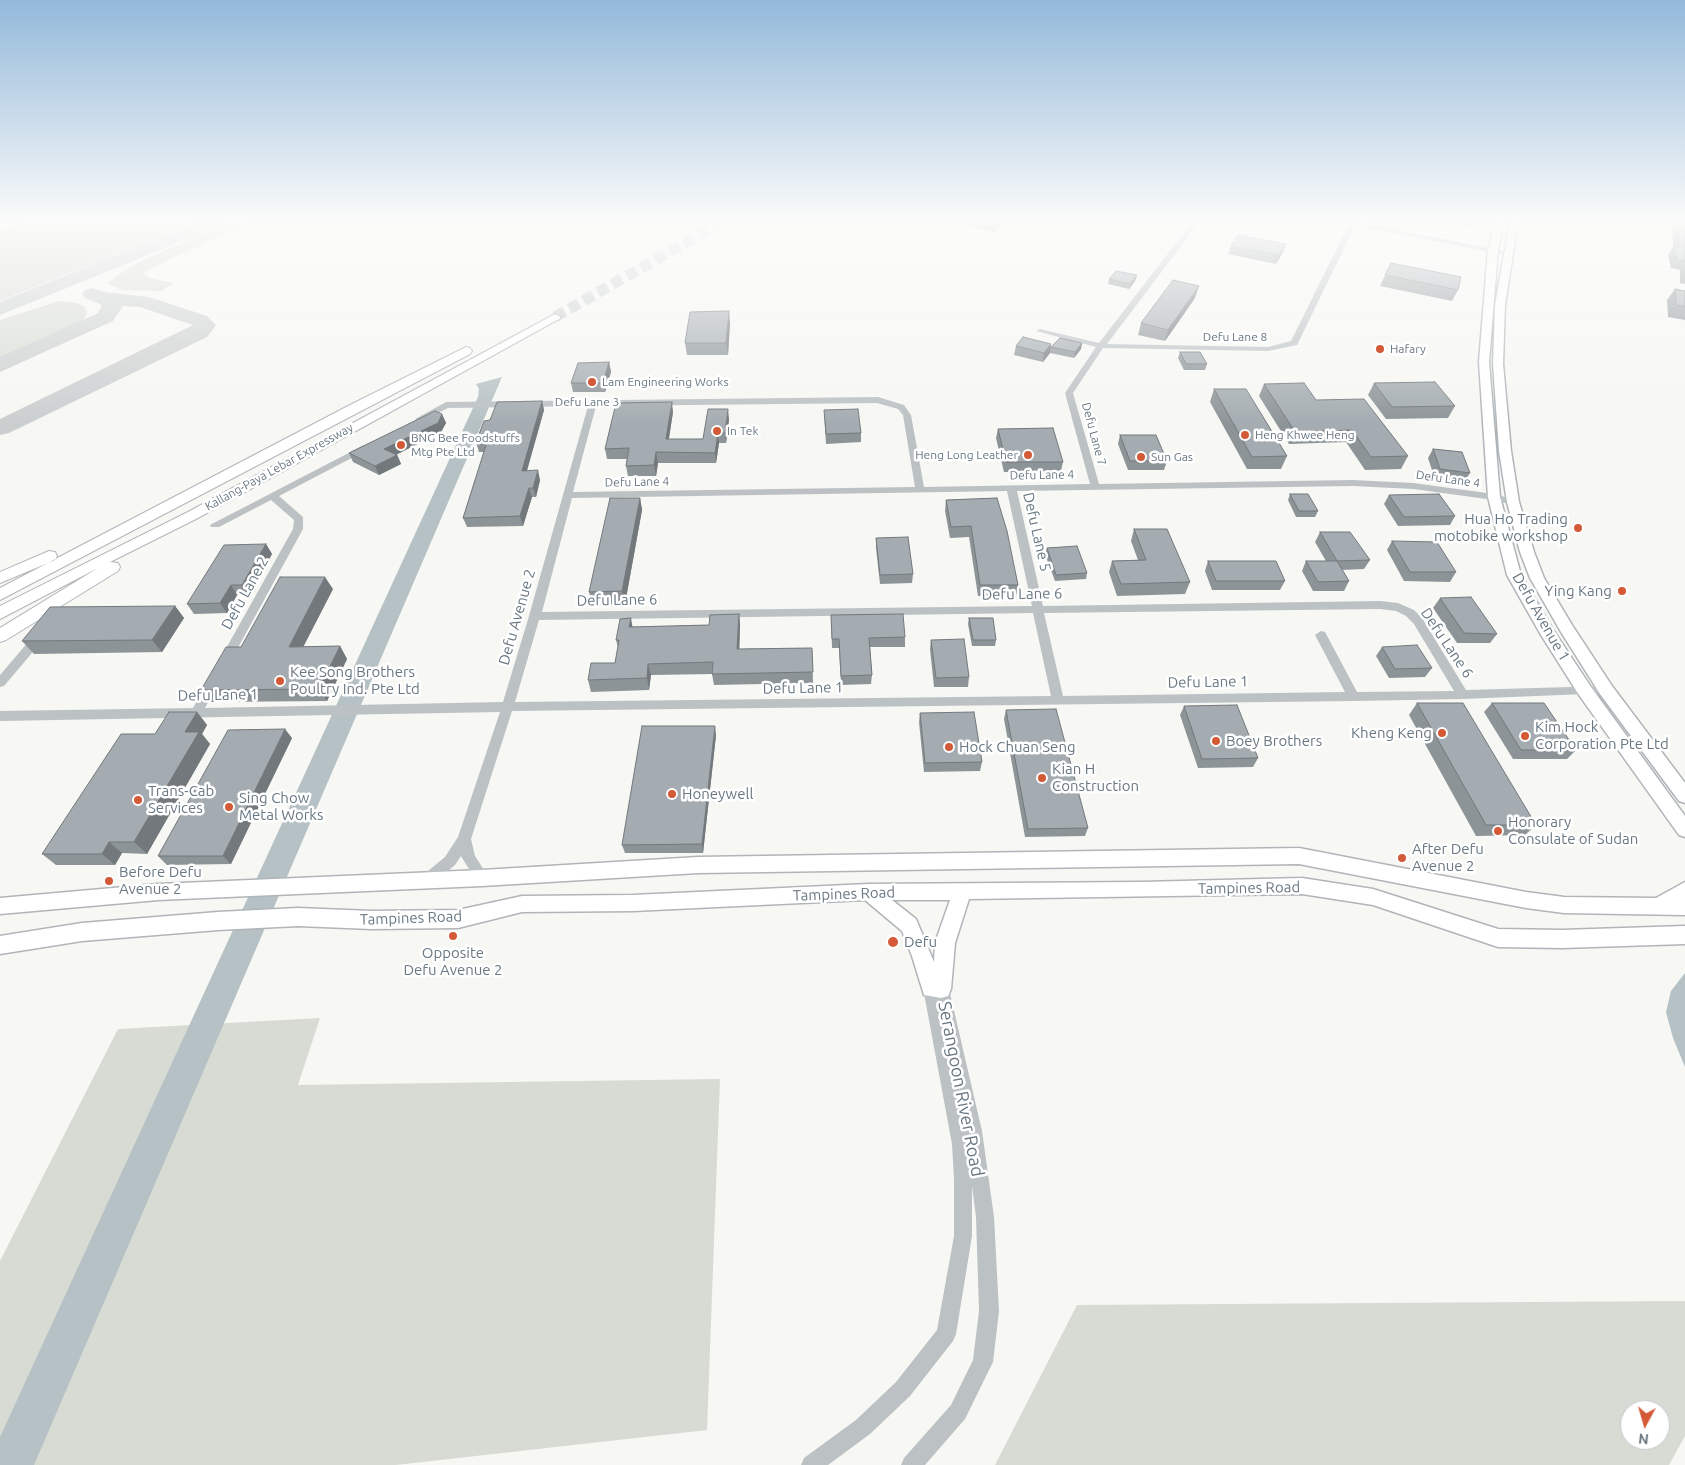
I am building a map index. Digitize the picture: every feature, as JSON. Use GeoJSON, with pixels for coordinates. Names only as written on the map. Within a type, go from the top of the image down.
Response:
{"type":"FeatureCollection","features":[{"type":"Feature","properties":{"kind":"highway","name":"Kallang-Paya Lebar Expressway"},"geometry":{"type":"LineString","coordinates":[[0,595],[355,408],[548,315]]}},
{"type":"Feature","properties":{"kind":"highway","name":"Kallang-Paya Lebar Expressway"},"geometry":{"type":"LineString","coordinates":[[0,613],[92,564],[193,515],[548,315]]}},
{"type":"Feature","properties":{"kind":"highway"},"geometry":{"type":"LineString","coordinates":[[0,578],[202,490]]}},
{"type":"Feature","properties":{"kind":"highway"},"geometry":{"type":"LineString","coordinates":[[0,636],[193,515]]}},
{"type":"Feature","properties":{"kind":"main road","name":"Defu Avenue 1"},"geometry":{"type":"LineString","coordinates":[[1489,289],[1484,362],[1494,498],[1514,575],[1546,631],[1585,690],[1685,830]]}},
{"type":"Feature","properties":{"kind":"main road","name":"Defu Avenue 1"},"geometry":{"type":"LineString","coordinates":[[1502,289],[1498,364],[1505,451],[1513,502],[1537,578],[1566,628],[1606,690],[1685,796]]}},
{"type":"Feature","properties":{"kind":"main road","name":"Tampines Road"},"geometry":{"type":"LineString","coordinates":[[0,906],[158,892],[482,878],[698,865],[1299,856],[1526,900],[1564,904],[1656,908],[1685,907]]}},
{"type":"Feature","properties":{"kind":"main road","name":"Tampines Road"},"geometry":{"type":"LineString","coordinates":[[0,945],[82,932],[218,921],[298,917],[372,920],[458,919],[522,904],[633,903],[868,892],[1142,890],[1302,886],[1373,897],[1498,938],[1679,937]]}},
{"type":"Feature","properties":{"kind":"main road"},"geometry":{"type":"LineString","coordinates":[[1656,908],[1685,890]]}},
{"type":"Feature","properties":{"kind":"main road"},"geometry":{"type":"LineString","coordinates":[[936,989],[945,943],[962,891]]}},
{"type":"Feature","properties":{"kind":"main road"},"geometry":{"type":"LineString","coordinates":[[868,892],[909,925],[936,989]]}},
{"type":"Feature","properties":{"kind":"street","name":"Defu Lane 7"},"geometry":{"type":"LineString","coordinates":[[1095,486],[1069,393],[1145,289]]}},
{"type":"Feature","properties":{"kind":"street","name":"Defu Lane 8"},"geometry":{"type":"LineString","coordinates":[[1040,332],[1102,346],[1268,349],[1287,346],[1294,342],[1320,289]]}},
{"type":"Feature","properties":{"kind":"street","name":"Defu Lane 3"},"geometry":{"type":"LineString","coordinates":[[412,423],[446,405],[878,400],[902,407],[907,415],[920,490]]}},
{"type":"Feature","properties":{"kind":"street","name":"Defu Avenue 2"},"geometry":{"type":"LineString","coordinates":[[427,880],[450,861],[464,840],[508,706],[594,402]]}},
{"type":"Feature","properties":{"kind":"street"},"geometry":{"type":"LineString","coordinates":[[215,525],[377,441]]}},
{"type":"Feature","properties":{"kind":"street","name":"Defu Lane 4"},"geometry":{"type":"LineString","coordinates":[[569,495],[1353,483],[1413,486],[1513,502]]}},
{"type":"Feature","properties":{"kind":"street","name":"Defu Lane 5"},"geometry":{"type":"LineString","coordinates":[[1011,488],[1058,700]]}},
{"type":"Feature","properties":{"kind":"street","name":"Defu Lane 2"},"geometry":{"type":"LineString","coordinates":[[197,711],[298,529],[299,519],[273,496]]}},
{"type":"Feature","properties":{"kind":"street","name":"Defu Lane 6"},"geometry":{"type":"LineString","coordinates":[[534,616],[1380,605],[1398,608],[1410,613],[1418,621],[1463,695]]}},
{"type":"Feature","properties":{"kind":"street"},"geometry":{"type":"LineString","coordinates":[[0,683],[49,624]]}},
{"type":"Feature","properties":{"kind":"street"},"geometry":{"type":"LineString","coordinates":[[1321,635],[1354,697]]}},
{"type":"Feature","properties":{"kind":"street","name":"Defu Lane 1"},"geometry":{"type":"LineString","coordinates":[[0,716],[508,706],[679,706],[1354,697],[1606,690]]}},
{"type":"Feature","properties":{"kind":"street"},"geometry":{"type":"LineString","coordinates":[[464,840],[468,858],[482,878]]}},
{"type":"Feature","properties":{"kind":"street","name":"Serangoon River Road"},"geometry":{"type":"LineString","coordinates":[[811,1465],[864,1428],[903,1389],[946,1334],[963,1236],[963,1170],[962,1144],[936,989]]}},
{"type":"Feature","properties":{"kind":"street","name":"Serangoon River Road"},"geometry":{"type":"LineString","coordinates":[[911,1465],[958,1412],[983,1362],[989,1311],[985,1218],[973,1131],[936,989]]}},
{"type":"Feature","properties":{"kind":"shaded area"},"geometry":{"type":"Polygon","coordinates":[[[0,289],[29,289],[0,301],[0,289]]]}},
{"type":"Feature","properties":{"kind":"shaded area"},"geometry":{"type":"Polygon","coordinates":[[[121,289],[164,289],[161,291],[121,289]]]}},
{"type":"Feature","properties":{"kind":"shaded area"},"geometry":{"type":"Polygon","coordinates":[[[59,301],[77,303],[84,306],[87,312],[84,319],[65,330],[0,358],[0,320],[59,301]]]}},
{"type":"Feature","properties":{"kind":"shaded area"},"geometry":{"type":"Polygon","coordinates":[[[502,377],[34,1465],[0,1465],[0,1437],[478,397],[479,389],[476,384],[502,377]]]}},
{"type":"Feature","properties":{"kind":"shaded area"},"geometry":{"type":"Polygon","coordinates":[[[1685,973],[1685,1067],[1673,1038],[1666,1012],[1671,991],[1685,973]]]}},
{"type":"Feature","properties":{"kind":"shaded area"},"geometry":{"type":"Polygon","coordinates":[[[320,1018],[298,1085],[720,1079],[707,1430],[396,1465],[0,1465],[0,1261],[118,1029],[320,1018]]]}},
{"type":"Feature","properties":{"kind":"shaded area"},"geometry":{"type":"Polygon","coordinates":[[[1685,1301],[1685,1436],[1669,1465],[995,1465],[1077,1305],[1685,1301]]]}},
{"type":"Feature","properties":{"kind":"building"},"geometry":{"type":"Polygon","coordinates":[[[1166,289],[1197,289],[1168,330],[1141,323],[1166,289]]]}},
{"type":"Feature","properties":{"kind":"building"},"geometry":{"type":"Polygon","coordinates":[[[1675,289],[1685,291],[1685,307],[1676,305],[1675,289]]]}},
{"type":"Feature","properties":{"kind":"building"},"geometry":{"type":"Polygon","coordinates":[[[729,311],[726,343],[685,343],[690,312],[729,311]]]}},
{"type":"Feature","properties":{"kind":"building"},"geometry":{"type":"Polygon","coordinates":[[[1023,337],[1051,344],[1044,353],[1016,346],[1023,337]]]}},
{"type":"Feature","properties":{"kind":"building"},"geometry":{"type":"Polygon","coordinates":[[[1060,338],[1082,343],[1075,352],[1051,347],[1060,338]]]}},
{"type":"Feature","properties":{"kind":"building"},"geometry":{"type":"Polygon","coordinates":[[[1180,352],[1200,352],[1207,364],[1186,364],[1180,352]]]}},
{"type":"Feature","properties":{"kind":"building"},"geometry":{"type":"Polygon","coordinates":[[[609,362],[603,383],[571,383],[578,363],[609,362]]]}},
{"type":"Feature","properties":{"kind":"building"},"geometry":{"type":"Polygon","coordinates":[[[1435,382],[1455,406],[1392,407],[1374,383],[1435,382]]]}},
{"type":"Feature","properties":{"kind":"building"},"geometry":{"type":"Polygon","coordinates":[[[1304,383],[1316,400],[1364,399],[1408,456],[1371,457],[1352,430],[1295,432],[1264,384],[1304,383]]]}},
{"type":"Feature","properties":{"kind":"building"},"geometry":{"type":"Polygon","coordinates":[[[1214,389],[1246,389],[1287,456],[1252,457],[1214,389]]]}},
{"type":"Feature","properties":{"kind":"building"},"geometry":{"type":"Polygon","coordinates":[[[542,401],[522,471],[538,470],[533,488],[529,488],[520,516],[463,518],[487,442],[476,442],[484,421],[490,420],[497,402],[542,401]]]}},
{"type":"Feature","properties":{"kind":"building"},"geometry":{"type":"Polygon","coordinates":[[[672,402],[666,439],[703,439],[708,409],[728,409],[725,433],[718,433],[715,453],[656,452],[654,465],[626,466],[629,448],[605,449],[616,403],[672,402]]]}},
{"type":"Feature","properties":{"kind":"building"},"geometry":{"type":"Polygon","coordinates":[[[858,409],[861,433],[826,434],[824,410],[858,409]]]}},
{"type":"Feature","properties":{"kind":"building"},"geometry":{"type":"Polygon","coordinates":[[[435,411],[442,414],[438,423],[384,449],[397,455],[375,466],[349,453],[435,411]]]}},
{"type":"Feature","properties":{"kind":"building","name":"Heng Long Leather"},"geometry":{"type":"Polygon","coordinates":[[[1053,428],[1063,462],[1006,462],[998,429],[1053,428]]]}},
{"type":"Feature","properties":{"kind":"building"},"geometry":{"type":"Polygon","coordinates":[[[1120,435],[1156,435],[1167,461],[1130,461],[1120,435]]]}},
{"type":"Feature","properties":{"kind":"building"},"geometry":{"type":"Polygon","coordinates":[[[1433,449],[1462,452],[1470,473],[1440,469],[1433,449]]]}},
{"type":"Feature","properties":{"kind":"building"},"geometry":{"type":"Polygon","coordinates":[[[1290,494],[1308,494],[1318,511],[1299,511],[1290,494]]]}},
{"type":"Feature","properties":{"kind":"building"},"geometry":{"type":"Polygon","coordinates":[[[1439,494],[1455,516],[1404,517],[1389,495],[1439,494]]]}},
{"type":"Feature","properties":{"kind":"building"},"geometry":{"type":"Polygon","coordinates":[[[610,498],[640,498],[622,591],[589,592],[610,498]]]}},
{"type":"Feature","properties":{"kind":"building"},"geometry":{"type":"Polygon","coordinates":[[[997,498],[1007,531],[1018,585],[980,585],[971,526],[951,527],[946,500],[997,498]]]}},
{"type":"Feature","properties":{"kind":"building"},"geometry":{"type":"Polygon","coordinates":[[[1134,529],[1167,529],[1190,582],[1121,584],[1112,561],[1146,560],[1134,529]]]}},
{"type":"Feature","properties":{"kind":"building"},"geometry":{"type":"Polygon","coordinates":[[[1320,532],[1350,532],[1370,560],[1337,561],[1320,532]]]}},
{"type":"Feature","properties":{"kind":"building"},"geometry":{"type":"Polygon","coordinates":[[[908,537],[913,574],[880,575],[876,538],[908,537]]]}},
{"type":"Feature","properties":{"kind":"building"},"geometry":{"type":"Polygon","coordinates":[[[1392,541],[1437,542],[1456,572],[1410,572],[1392,541]]]}},
{"type":"Feature","properties":{"kind":"building"},"geometry":{"type":"Polygon","coordinates":[[[266,544],[242,585],[231,585],[220,603],[187,604],[224,545],[266,544]]]}},
{"type":"Feature","properties":{"kind":"building"},"geometry":{"type":"Polygon","coordinates":[[[1077,546],[1087,573],[1056,575],[1047,548],[1077,546]]]}},
{"type":"Feature","properties":{"kind":"building"},"geometry":{"type":"Polygon","coordinates":[[[1208,561],[1276,561],[1285,581],[1216,581],[1208,561]]]}},
{"type":"Feature","properties":{"kind":"building"},"geometry":{"type":"Polygon","coordinates":[[[1306,561],[1337,561],[1349,581],[1318,582],[1306,561]]]}},
{"type":"Feature","properties":{"kind":"building"},"geometry":{"type":"Polygon","coordinates":[[[280,577],[325,577],[289,647],[340,646],[319,689],[201,690],[226,647],[241,647],[280,577]]]}},
{"type":"Feature","properties":{"kind":"building"},"geometry":{"type":"Polygon","coordinates":[[[1471,597],[1497,634],[1464,633],[1440,598],[1471,597]]]}},
{"type":"Feature","properties":{"kind":"building"},"geometry":{"type":"Polygon","coordinates":[[[175,606],[152,640],[22,641],[50,607],[175,606]]]}},
{"type":"Feature","properties":{"kind":"building"},"geometry":{"type":"Polygon","coordinates":[[[739,614],[737,649],[812,648],[813,672],[712,674],[713,662],[648,664],[647,678],[588,680],[591,663],[615,663],[619,640],[616,640],[620,619],[631,618],[629,627],[709,625],[710,615],[739,614]]]}},
{"type":"Feature","properties":{"kind":"building"},"geometry":{"type":"Polygon","coordinates":[[[903,614],[905,637],[869,638],[872,675],[841,676],[839,639],[832,639],[831,615],[903,614]]]}},
{"type":"Feature","properties":{"kind":"building"},"geometry":{"type":"Polygon","coordinates":[[[969,618],[993,618],[996,640],[973,640],[969,618]]]}},
{"type":"Feature","properties":{"kind":"building"},"geometry":{"type":"Polygon","coordinates":[[[964,639],[969,677],[936,678],[931,640],[964,639]]]}},
{"type":"Feature","properties":{"kind":"building"},"geometry":{"type":"Polygon","coordinates":[[[1417,645],[1432,668],[1395,669],[1382,647],[1417,645]]]}},
{"type":"Feature","properties":{"kind":"building"},"geometry":{"type":"Polygon","coordinates":[[[1417,703],[1463,703],[1536,825],[1486,825],[1417,703]]]}},
{"type":"Feature","properties":{"kind":"building"},"geometry":{"type":"Polygon","coordinates":[[[1492,703],[1544,703],[1576,750],[1521,750],[1492,703]]]}},
{"type":"Feature","properties":{"kind":"building","name":"Boey Brothers"},"geometry":{"type":"Polygon","coordinates":[[[1237,705],[1258,758],[1202,759],[1184,706],[1237,705]]]}},
{"type":"Feature","properties":{"kind":"building","name":"Kian H Construction"},"geometry":{"type":"Polygon","coordinates":[[[1056,709],[1088,828],[1028,829],[1006,710],[1056,709]]]}},
{"type":"Feature","properties":{"kind":"building","name":"Trans-Cab Services"},"geometry":{"type":"Polygon","coordinates":[[[169,712],[197,712],[185,732],[199,732],[134,842],[109,842],[102,854],[42,854],[121,734],[155,734],[169,712]]]}},
{"type":"Feature","properties":{"kind":"building","name":"Hock Chuan Seng"},"geometry":{"type":"Polygon","coordinates":[[[974,712],[982,762],[925,763],[920,713],[974,712]]]}},
{"type":"Feature","properties":{"kind":"building","name":"Honeywell"},"geometry":{"type":"Polygon","coordinates":[[[642,726],[715,726],[702,844],[622,845],[642,726]]]}},
{"type":"Feature","properties":{"kind":"building","name":"Sing Chow Metal Works"},"geometry":{"type":"Polygon","coordinates":[[[285,729],[223,856],[158,856],[228,730],[285,729]]]}},
{"type":"Feature","properties":{"kind":"taxiway"},"geometry":{"type":"LineString","coordinates":[[0,309],[48,289]]}},
{"type":"Feature","properties":{"kind":"taxiway"},"geometry":{"type":"LineString","coordinates":[[0,365],[106,317],[113,306],[111,301],[92,294]]}},
{"type":"Feature","properties":{"kind":"taxiway"},"geometry":{"type":"LineString","coordinates":[[0,428],[199,332],[205,325],[200,320],[142,301],[104,298]]}},
{"type":"Feature","properties":{"kind":"tunnel"},"geometry":{"type":"LineString","coordinates":[[555,317],[604,289]]}},
{"type":"Feature","properties":{"kind":"place","name":"Hafary"},"geometry":{"type":"Point","coordinates":[1380,349]}},
{"type":"Feature","properties":{"kind":"place","name":"Lam Engineering Works"},"geometry":{"type":"Point","coordinates":[592,382]}},
{"type":"Feature","properties":{"kind":"place","name":"In Tek"},"geometry":{"type":"Point","coordinates":[717,431]}},
{"type":"Feature","properties":{"kind":"place","name":"Heng Khwee Heng"},"geometry":{"type":"Point","coordinates":[1245,435]}},
{"type":"Feature","properties":{"kind":"place","name":"BNG Bee Foodstuffs Mtg Pte Ltd"},"geometry":{"type":"Point","coordinates":[401,445]}},
{"type":"Feature","properties":{"kind":"place","name":"Heng Long Leather"},"geometry":{"type":"Point","coordinates":[1028,455]}},
{"type":"Feature","properties":{"kind":"place","name":"Sun Gas"},"geometry":{"type":"Point","coordinates":[1141,457]}},
{"type":"Feature","properties":{"kind":"place","name":"Hua Ho Trading motobike workshop"},"geometry":{"type":"Point","coordinates":[1578,528]}},
{"type":"Feature","properties":{"kind":"place","name":"Ying Kang"},"geometry":{"type":"Point","coordinates":[1622,591]}},
{"type":"Feature","properties":{"kind":"place","name":"Kee Song Brothers Poultry Ind. Pte Ltd"},"geometry":{"type":"Point","coordinates":[280,681]}},
{"type":"Feature","properties":{"kind":"place","name":"Kheng Keng"},"geometry":{"type":"Point","coordinates":[1442,733]}},
{"type":"Feature","properties":{"kind":"place","name":"Kim Hock Corporation Pte Ltd"},"geometry":{"type":"Point","coordinates":[1525,736]}},
{"type":"Feature","properties":{"kind":"place","name":"Boey Brothers"},"geometry":{"type":"Point","coordinates":[1216,741]}},
{"type":"Feature","properties":{"kind":"place","name":"Hock Chuan Seng"},"geometry":{"type":"Point","coordinates":[949,747]}},
{"type":"Feature","properties":{"kind":"place","name":"Kian H Construction"},"geometry":{"type":"Point","coordinates":[1042,778]}},
{"type":"Feature","properties":{"kind":"place","name":"Honeywell"},"geometry":{"type":"Point","coordinates":[672,794]}},
{"type":"Feature","properties":{"kind":"place","name":"Trans-Cab Services"},"geometry":{"type":"Point","coordinates":[138,800]}},
{"type":"Feature","properties":{"kind":"place","name":"Sing Chow Metal Works"},"geometry":{"type":"Point","coordinates":[229,807]}},
{"type":"Feature","properties":{"kind":"place","name":"Honorary Consulate of Sudan"},"geometry":{"type":"Point","coordinates":[1498,831]}},
{"type":"Feature","properties":{"kind":"place","name":"After Defu Avenue 2"},"geometry":{"type":"Point","coordinates":[1402,858]}},
{"type":"Feature","properties":{"kind":"place","name":"Before Defu Avenue 2"},"geometry":{"type":"Point","coordinates":[109,881]}},
{"type":"Feature","properties":{"kind":"place","name":"Opposite Defu Avenue 2"},"geometry":{"type":"Point","coordinates":[453,936]}},
{"type":"Feature","properties":{"kind":"place","name":"Defu"},"geometry":{"type":"Point","coordinates":[893,942]}}]}
